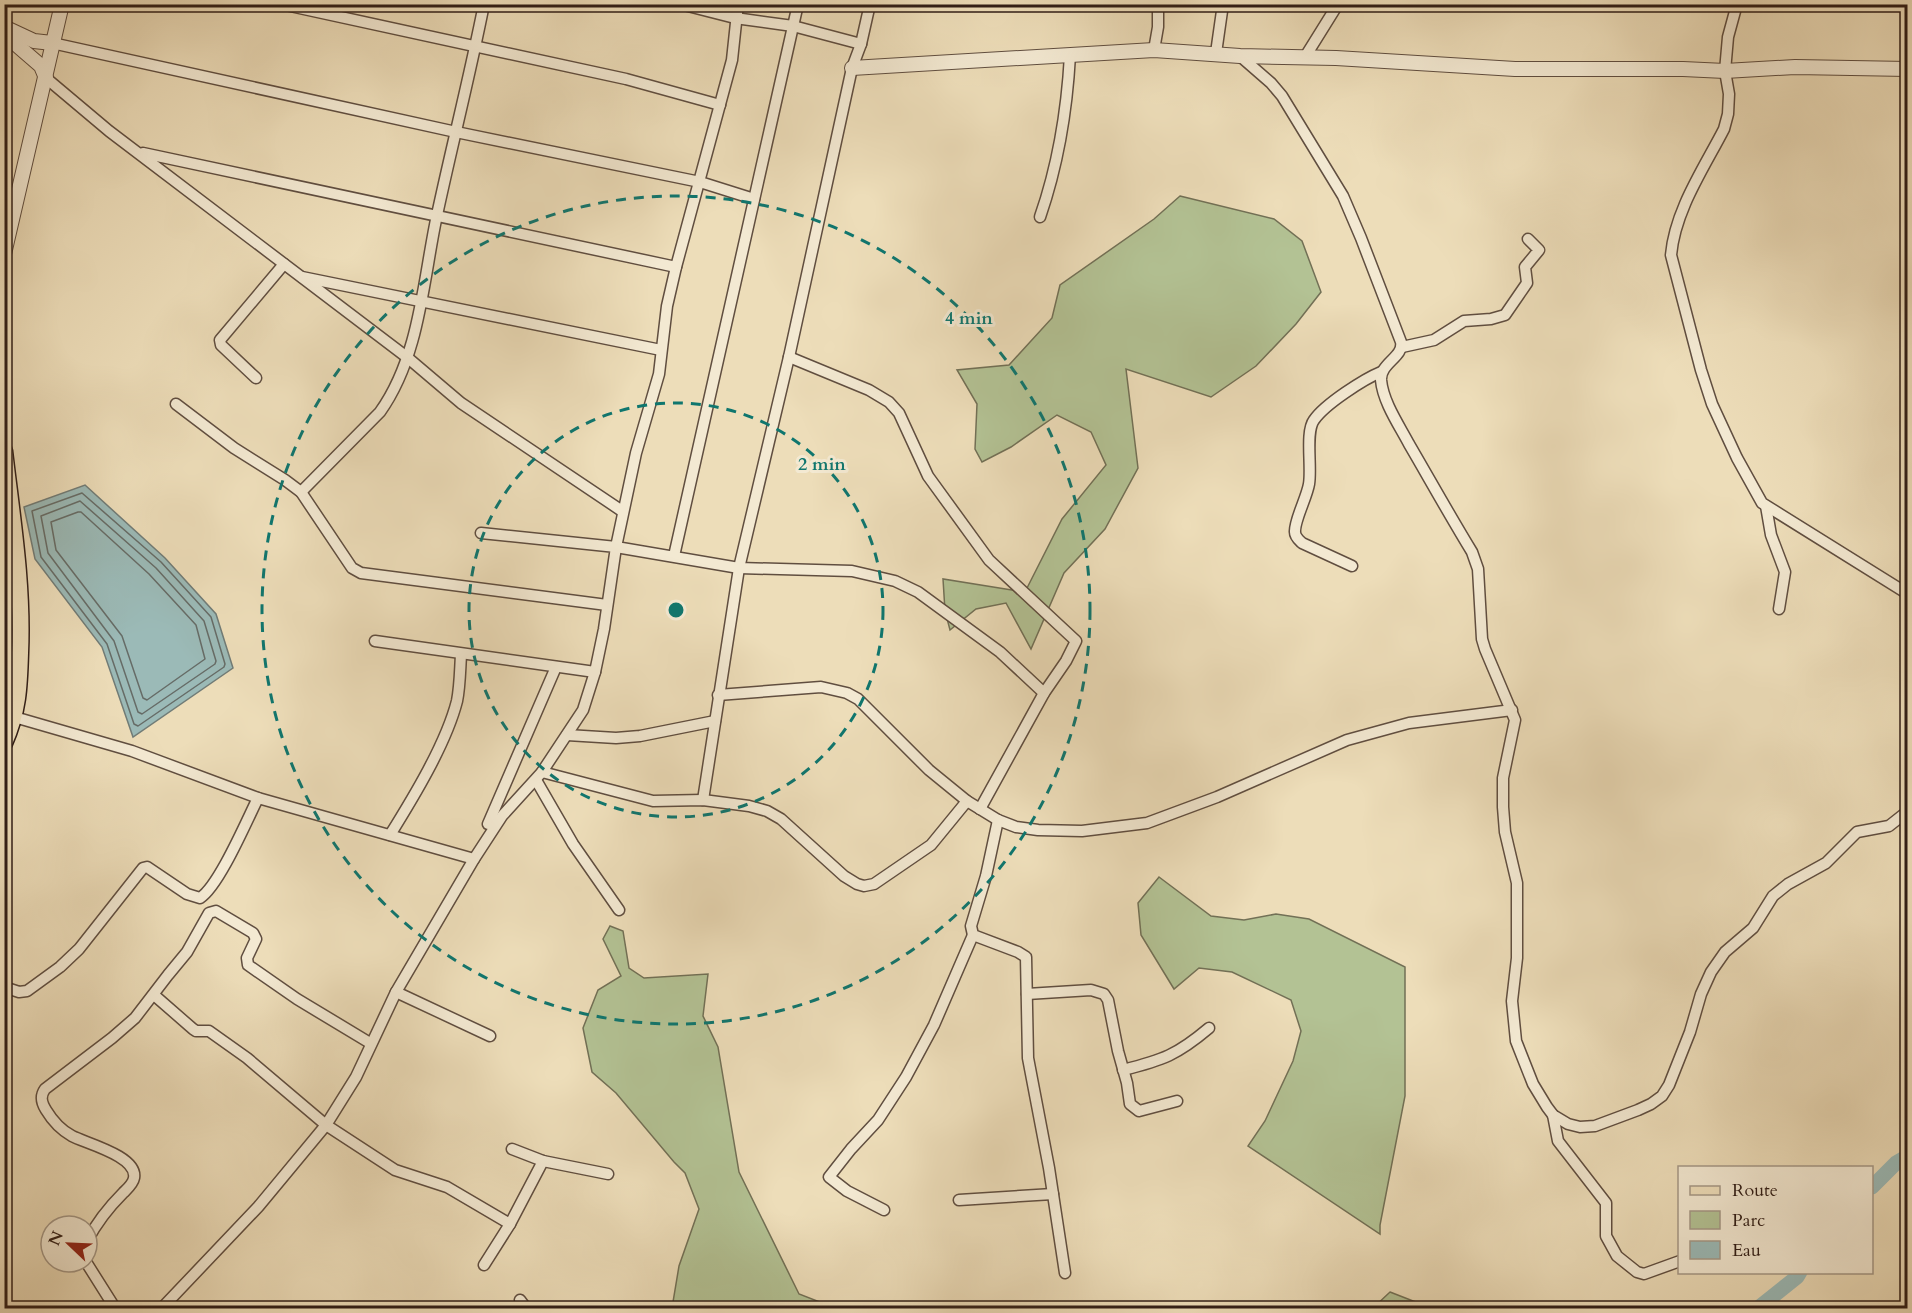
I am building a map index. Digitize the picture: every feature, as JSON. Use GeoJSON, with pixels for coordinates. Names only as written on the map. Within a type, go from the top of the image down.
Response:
{"type":"FeatureCollection","features":[{"type":"Feature","properties":{"kind":"main road"},"geometry":{"type":"LineString","coordinates":[[4,451],[10,548],[21,611],[18,700],[10,715],[4,743]]}},
{"type":"Feature","properties":{"kind":"street"},"geometry":{"type":"LineString","coordinates":[[4,254],[62,4]]}},
{"type":"Feature","properties":{"kind":"street"},"geometry":{"type":"LineString","coordinates":[[281,4],[626,79],[720,105]]}},
{"type":"Feature","properties":{"kind":"street"},"geometry":{"type":"LineString","coordinates":[[301,492],[380,412],[389,399],[408,358],[484,4]]}},
{"type":"Feature","properties":{"kind":"street"},"geometry":{"type":"LineString","coordinates":[[680,4],[735,18],[794,26],[861,44]]}},
{"type":"Feature","properties":{"kind":"street"},"geometry":{"type":"LineString","coordinates":[[162,1308],[258,1207],[326,1125],[356,1077],[370,1043],[396,992],[474,859],[502,816],[539,776],[583,710],[595,672],[622,511],[659,374],[676,267],[732,60],[738,4]]}},
{"type":"Feature","properties":{"kind":"street"},"geometry":{"type":"LineString","coordinates":[[674,556],[798,4]]}},
{"type":"Feature","properties":{"kind":"street"},"geometry":{"type":"LineString","coordinates":[[703,800],[739,568],[789,357],[852,68],[861,44],[870,4]]}},
{"type":"Feature","properties":{"kind":"street"},"geometry":{"type":"LineString","coordinates":[[1154,50],[1158,27],[1158,4]]}},
{"type":"Feature","properties":{"kind":"street"},"geometry":{"type":"LineString","coordinates":[[1216,53],[1223,4]]}},
{"type":"Feature","properties":{"kind":"street"},"geometry":{"type":"LineString","coordinates":[[1305,57],[1338,4]]}},
{"type":"Feature","properties":{"kind":"street"},"geometry":{"type":"LineString","coordinates":[[1737,4],[1728,37],[1725,71],[1729,94],[1726,122],[1678,220],[1672,240],[1671,255],[1712,404],[1737,458],[1766,506],[1771,535],[1785,572],[1779,609]]}},
{"type":"Feature","properties":{"kind":"street"},"geometry":{"type":"LineString","coordinates":[[4,27],[34,41],[700,182],[754,199]]}},
{"type":"Feature","properties":{"kind":"street"},"geometry":{"type":"LineString","coordinates":[[4,34],[41,66],[46,78],[109,130],[408,358],[461,403],[622,511]]}},
{"type":"Feature","properties":{"kind":"street"},"geometry":{"type":"LineString","coordinates":[[852,68],[1154,50],[1515,69],[1725,71],[1795,67],[1908,69]]}},
{"type":"Feature","properties":{"kind":"street"},"geometry":{"type":"LineString","coordinates":[[1040,217],[1051,186],[1065,117],[1070,55]]}},
{"type":"Feature","properties":{"kind":"street"},"geometry":{"type":"LineString","coordinates":[[1240,56],[1271,83],[1282,96],[1343,196],[1402,347]]}},
{"type":"Feature","properties":{"kind":"street"},"geometry":{"type":"LineString","coordinates":[[139,152],[676,267]]}},
{"type":"Feature","properties":{"kind":"street"},"geometry":{"type":"LineString","coordinates":[[1352,566],[1302,543],[1297,538],[1295,529],[1309,483],[1310,433],[1314,420],[1344,394],[1368,378],[1382,372],[1402,347],[1434,340],[1464,321],[1491,319],[1505,315],[1527,283],[1525,267],[1539,250],[1528,239]]}},
{"type":"Feature","properties":{"kind":"street"},"geometry":{"type":"LineString","coordinates":[[256,378],[221,345],[220,340],[284,264]]}},
{"type":"Feature","properties":{"kind":"street"},"geometry":{"type":"LineString","coordinates":[[299,276],[661,350]]}},
{"type":"Feature","properties":{"kind":"street"},"geometry":{"type":"LineString","coordinates":[[789,357],[869,390],[889,402],[899,412],[928,476],[989,560],[1077,641],[1044,693],[980,809]]}},
{"type":"Feature","properties":{"kind":"street"},"geometry":{"type":"LineString","coordinates":[[1382,372],[1381,382],[1384,394],[1399,425],[1472,552],[1478,569],[1485,649],[1512,710],[1515,726],[1503,778],[1503,807],[1505,832],[1517,883],[1517,958],[1512,992],[1513,1019],[1522,1060],[1533,1084],[1553,1115],[1580,1127],[1595,1126],[1644,1107],[1662,1096],[1674,1074],[1701,994],[1711,972],[1725,952],[1753,928],[1773,896],[1788,884],[1826,863],[1857,832],[1889,826],[1908,812]]}},
{"type":"Feature","properties":{"kind":"street"},"geometry":{"type":"LineString","coordinates":[[176,404],[234,448],[301,492],[352,568],[361,573],[607,605]]}},
{"type":"Feature","properties":{"kind":"street"},"geometry":{"type":"LineString","coordinates":[[1766,506],[1908,594]]}},
{"type":"Feature","properties":{"kind":"street"},"geometry":{"type":"LineString","coordinates":[[480,533],[616,547],[739,568],[852,571],[895,581],[918,592],[1000,652],[1044,693]]}},
{"type":"Feature","properties":{"kind":"street"},"geometry":{"type":"LineString","coordinates":[[375,641],[461,655],[595,672]]}},
{"type":"Feature","properties":{"kind":"street"},"geometry":{"type":"LineString","coordinates":[[390,835],[411,802],[453,716],[459,687],[461,655]]}},
{"type":"Feature","properties":{"kind":"street"},"geometry":{"type":"LineString","coordinates":[[488,824],[556,667]]}},
{"type":"Feature","properties":{"kind":"street"},"geometry":{"type":"LineString","coordinates":[[718,695],[821,687],[846,693],[858,699],[929,770],[967,801],[998,820],[1016,827],[1038,830],[1082,831],[1147,823],[1217,797],[1347,740],[1408,723],[1512,710]]}},
{"type":"Feature","properties":{"kind":"street"},"geometry":{"type":"LineString","coordinates":[[10,715],[132,751],[258,798],[474,859]]}},
{"type":"Feature","properties":{"kind":"street"},"geometry":{"type":"LineString","coordinates":[[567,735],[616,738],[640,736],[715,721]]}},
{"type":"Feature","properties":{"kind":"street"},"geometry":{"type":"LineString","coordinates":[[539,776],[653,801],[703,800],[749,806],[767,811],[781,819],[844,876],[864,886],[874,884],[931,845],[967,801]]}},
{"type":"Feature","properties":{"kind":"street"},"geometry":{"type":"LineString","coordinates":[[539,776],[573,844],[619,910]]}},
{"type":"Feature","properties":{"kind":"street"},"geometry":{"type":"LineString","coordinates":[[4,987],[19,992],[27,991],[60,967],[79,949],[143,868],[147,867],[187,894],[200,898],[204,896],[218,875],[258,798]]}},
{"type":"Feature","properties":{"kind":"street"},"geometry":{"type":"LineString","coordinates":[[884,1210],[847,1191],[829,1177],[878,1120],[906,1077],[934,1024],[973,935],[971,926],[986,876],[998,820]]}},
{"type":"Feature","properties":{"kind":"street"},"geometry":{"type":"LineString","coordinates":[[99,1221],[104,1212],[134,1181],[135,1176],[129,1166],[108,1149],[70,1135],[59,1127],[45,1109],[41,1101],[42,1094],[45,1089],[127,1027],[187,952],[209,913],[216,911],[255,936],[255,943],[247,959],[248,965],[314,1010],[370,1043]]}},
{"type":"Feature","properties":{"kind":"street"},"geometry":{"type":"LineString","coordinates":[[973,935],[1026,957],[1028,1058],[1065,1273]]}},
{"type":"Feature","properties":{"kind":"street"},"geometry":{"type":"LineString","coordinates":[[1027,994],[1091,990],[1104,994],[1108,1000],[1130,1104],[1139,1111],[1177,1101]]}},
{"type":"Feature","properties":{"kind":"street"},"geometry":{"type":"LineString","coordinates":[[396,992],[490,1036]]}},
{"type":"Feature","properties":{"kind":"street"},"geometry":{"type":"LineString","coordinates":[[153,995],[196,1031],[209,1031],[247,1058],[326,1125],[395,1170],[447,1187],[510,1224]]}},
{"type":"Feature","properties":{"kind":"street"},"geometry":{"type":"LineString","coordinates":[[1123,1070],[1162,1060],[1185,1047],[1209,1028]]}},
{"type":"Feature","properties":{"kind":"street"},"geometry":{"type":"LineString","coordinates":[[1553,1115],[1558,1141],[1606,1203],[1606,1236],[1617,1256],[1625,1264],[1644,1274],[1678,1262]]}},
{"type":"Feature","properties":{"kind":"street"},"geometry":{"type":"LineString","coordinates":[[512,1149],[543,1161],[608,1174]]}},
{"type":"Feature","properties":{"kind":"street"},"geometry":{"type":"LineString","coordinates":[[484,1265],[510,1224],[543,1161]]}},
{"type":"Feature","properties":{"kind":"street"},"geometry":{"type":"LineString","coordinates":[[959,1200],[1053,1194]]}},
{"type":"Feature","properties":{"kind":"street"},"geometry":{"type":"LineString","coordinates":[[94,1274],[115,1308]]}},
{"type":"Feature","properties":{"kind":"green space"},"geometry":{"type":"Polygon","coordinates":[[[1180,196],[1274,219],[1302,241],[1321,292],[1296,324],[1256,366],[1211,397],[1126,369],[1138,468],[1105,529],[1064,573],[1031,649],[1006,603],[976,609],[950,630],[945,611],[943,579],[1025,592],[1062,519],[1106,465],[1091,432],[1057,415],[1011,447],[982,462],[975,449],[977,404],[957,370],[1009,365],[1052,318],[1060,285],[1154,219],[1180,196]]]}},
{"type":"Feature","properties":{"kind":"green space"},"geometry":{"type":"Polygon","coordinates":[[[1159,877],[1211,916],[1244,920],[1276,914],[1309,919],[1405,967],[1405,1096],[1380,1234],[1248,1146],[1265,1121],[1293,1061],[1301,1031],[1291,1000],[1232,972],[1199,968],[1174,989],[1141,935],[1138,903],[1159,877]]]}},
{"type":"Feature","properties":{"kind":"green space"},"geometry":{"type":"Polygon","coordinates":[[[610,926],[623,931],[629,968],[644,978],[708,974],[703,1016],[718,1047],[739,1172],[799,1294],[835,1308],[672,1308],[679,1266],[699,1209],[685,1173],[616,1093],[592,1072],[583,1028],[598,990],[621,976],[603,939],[610,926]]]}},
{"type":"Feature","properties":{"kind":"green space"},"geometry":{"type":"Polygon","coordinates":[[[1390,1292],[1431,1308],[1373,1308],[1390,1292]]]}},
{"type":"Feature","properties":{"kind":"water"},"geometry":{"type":"Polygon","coordinates":[[[85,485],[165,558],[216,614],[233,668],[133,737],[102,647],[35,559],[24,507],[85,485]]]}},
{"type":"Feature","properties":{"kind":"waterway"},"geometry":{"type":"LineString","coordinates":[[1873,1186],[1896,1163],[1908,1156]]}},
{"type":"Feature","properties":{"kind":"waterway"},"geometry":{"type":"LineString","coordinates":[[1758,1308],[1799,1274]]}}]}
